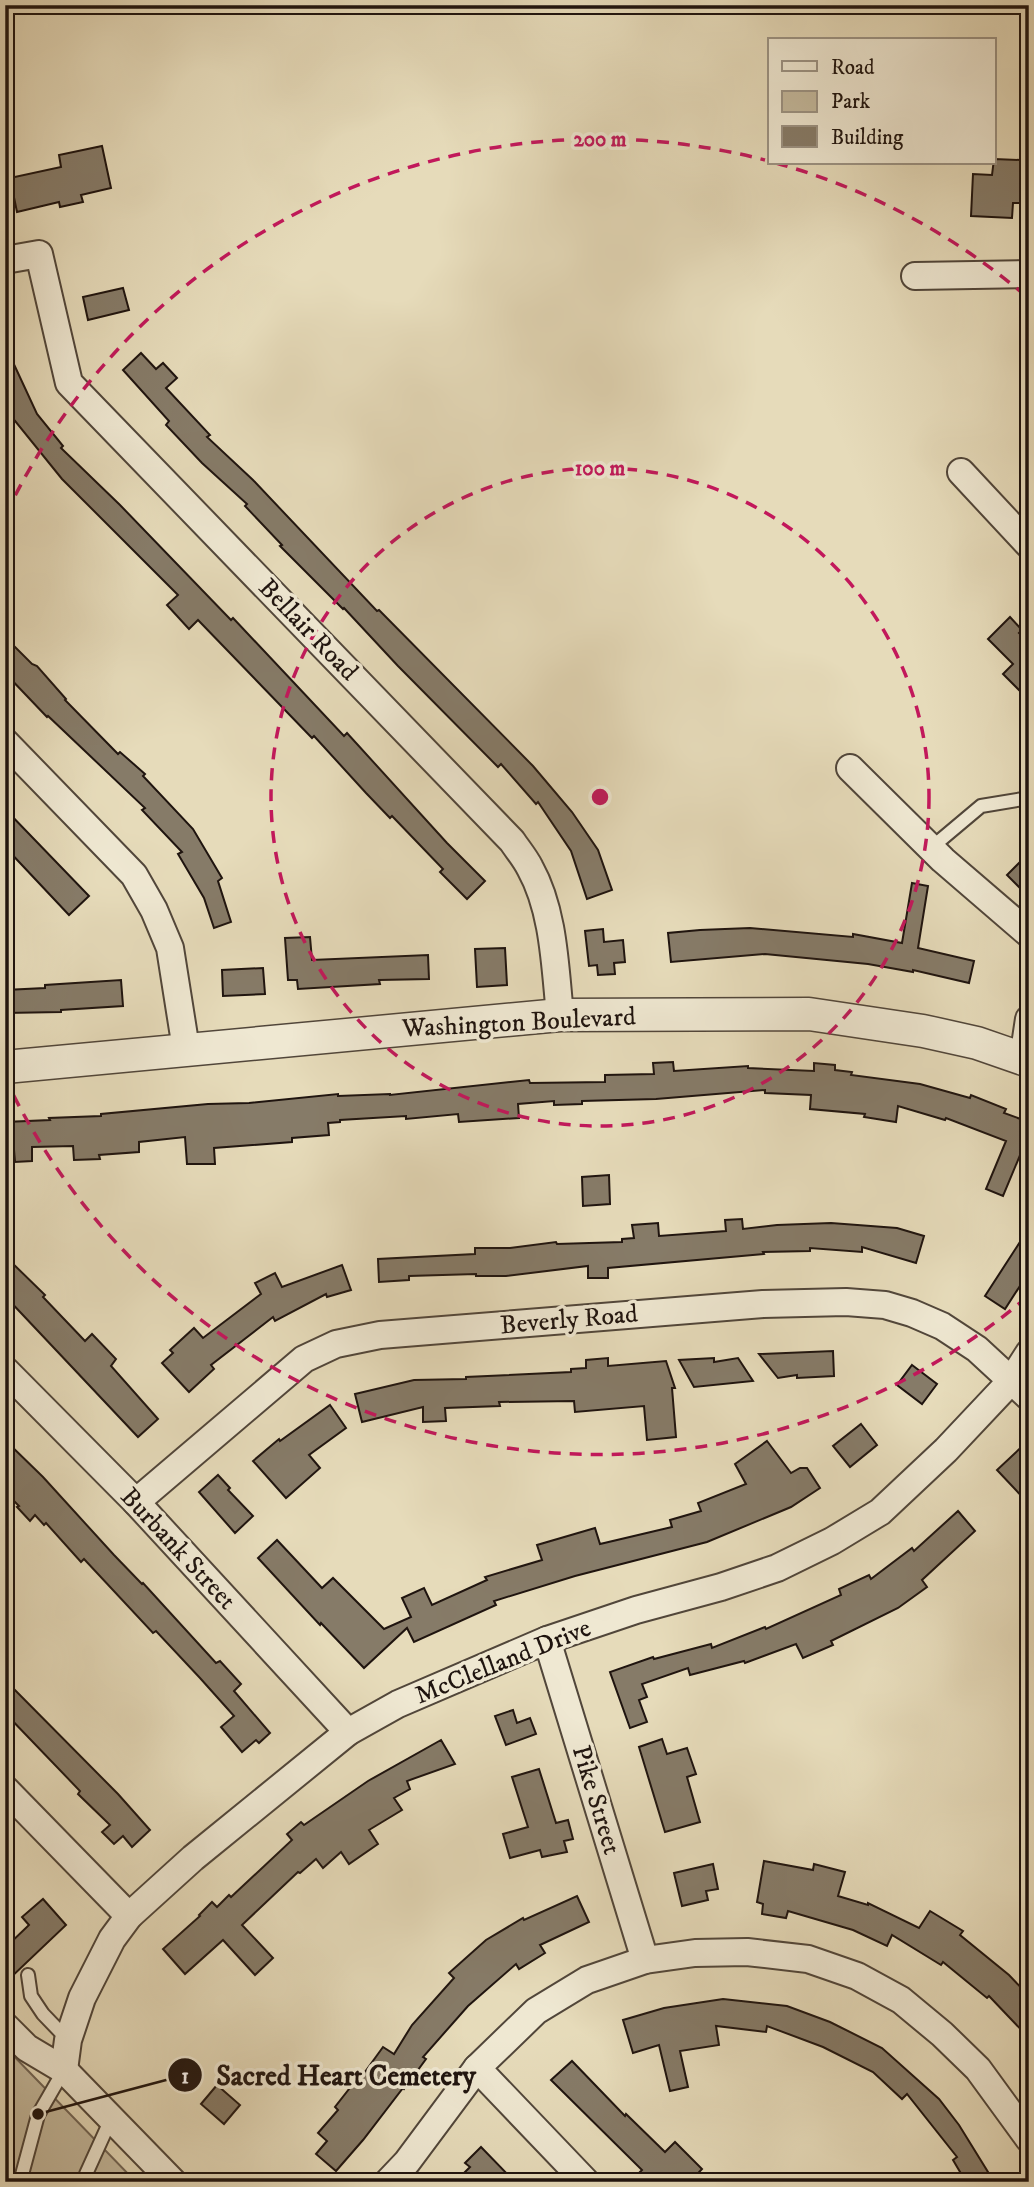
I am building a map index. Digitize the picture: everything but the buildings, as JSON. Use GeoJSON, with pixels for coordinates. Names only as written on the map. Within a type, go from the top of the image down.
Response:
{"type":"FeatureCollection","features":[{"type":"Feature","properties":{"kind":"street","name":"Bellair Road"},"geometry":{"type":"LineString","coordinates":[[5,260],[39,254],[69,383],[512,841],[531,870],[544,905],[553,944],[560,1015]]}},
{"type":"Feature","properties":{"kind":"street"},"geometry":{"type":"LineString","coordinates":[[915,276],[1029,274]]}},
{"type":"Feature","properties":{"kind":"street"},"geometry":{"type":"LineString","coordinates":[[961,472],[1029,545]]}},
{"type":"Feature","properties":{"kind":"street"},"geometry":{"type":"LineString","coordinates":[[5,742],[134,875],[146,893],[170,948],[186,1049]]}},
{"type":"Feature","properties":{"kind":"street"},"geometry":{"type":"LineString","coordinates":[[850,768],[931,848],[1029,934]]}},
{"type":"Feature","properties":{"kind":"street","name":"Washington Boulevard"},"geometry":{"type":"LineString","coordinates":[[5,1067],[560,1015],[809,1014],[923,1031],[977,1043],[1026,1060]]}},
{"type":"Feature","properties":{"kind":"street"},"geometry":{"type":"LineString","coordinates":[[1026,1060],[1029,1019]]}},
{"type":"Feature","properties":{"kind":"street","name":"Beverly Road"},"geometry":{"type":"LineString","coordinates":[[136,1502],[304,1359],[336,1344],[380,1335],[763,1304],[846,1302],[885,1305],[942,1326],[977,1349],[1020,1389]]}},
{"type":"Feature","properties":{"kind":"street","name":"McClelland Drive"},"geometry":{"type":"LineString","coordinates":[[64,2070],[68,2040],[82,1998],[112,1938],[129,1916],[193,1858],[348,1732],[398,1704],[547,1640],[777,1568],[832,1541],[880,1512],[946,1450],[1020,1389],[1029,1353]]}},
{"type":"Feature","properties":{"kind":"street","name":"Burbank Street"},"geometry":{"type":"LineString","coordinates":[[5,1370],[136,1502],[348,1732]]}},
{"type":"Feature","properties":{"kind":"street","name":"Pike Street"},"geometry":{"type":"LineString","coordinates":[[547,1640],[645,1960]]}},
{"type":"Feature","properties":{"kind":"street"},"geometry":{"type":"LineString","coordinates":[[5,1789],[129,1916]]}},
{"type":"Feature","properties":{"kind":"street"},"geometry":{"type":"LineString","coordinates":[[388,2182],[407,2162],[477,2068],[536,2011],[587,1980],[645,1960],[695,1953],[747,1952],[808,1959],[857,1976],[901,2000],[978,2069],[1029,2139]]}},
{"type":"Feature","properties":{"kind":"street"},"geometry":{"type":"LineString","coordinates":[[5,2026],[27,2048],[64,2070],[173,2182]]}},
{"type":"Feature","properties":{"kind":"street"},"geometry":{"type":"LineString","coordinates":[[477,2068],[586,2182]]}},
{"type":"Feature","properties":{"kind":"lane"},"geometry":{"type":"LineString","coordinates":[[931,848],[981,806],[1029,797]]}},
{"type":"Feature","properties":{"kind":"lane"},"geometry":{"type":"LineString","coordinates":[[28,1975],[31,1996],[43,2014],[68,2040]]}},
{"type":"Feature","properties":{"kind":"lane"},"geometry":{"type":"LineString","coordinates":[[20,2182],[38,2115],[64,2070]]}},
{"type":"Feature","properties":{"kind":"lane"},"geometry":{"type":"LineString","coordinates":[[92,2182],[86,2174],[111,2118]]}},
{"type":"Feature","properties":{"kind":"green space"},"geometry":{"type":"Polygon","coordinates":[[[5,2047],[136,2182],[5,2182],[5,2047]]]}},
{"type":"Feature","properties":{"kind":"place","name":"Sacred Heart Cemetery"},"geometry":{"type":"Point","coordinates":[38,2114]}}]}
